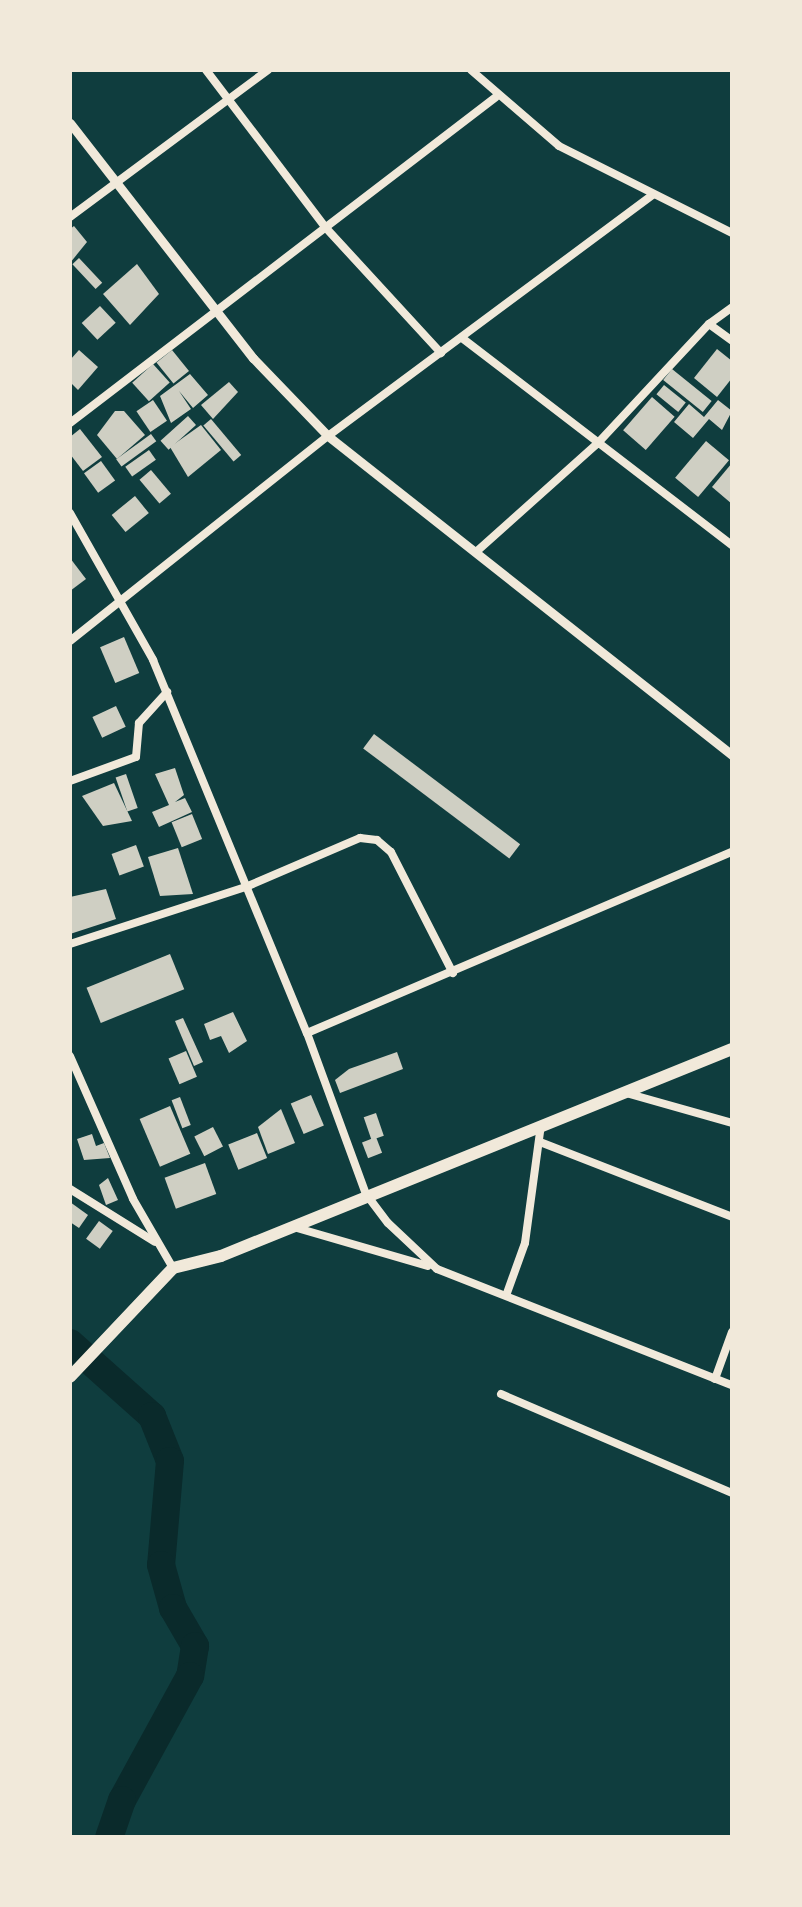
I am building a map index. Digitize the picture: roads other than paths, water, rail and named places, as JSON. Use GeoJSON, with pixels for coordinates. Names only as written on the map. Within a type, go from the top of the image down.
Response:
{"type":"FeatureCollection","features":[{"type":"Feature","properties":{"kind":"highway"},"geometry":{"type":"LineString","coordinates":[[70,1377],[173,1268],[221,1256],[366,1194],[732,1049]]}},
{"type":"Feature","properties":{"kind":"street"},"geometry":{"type":"LineString","coordinates":[[206,70],[326,228],[441,353]]}},
{"type":"Feature","properties":{"kind":"street"},"geometry":{"type":"LineString","coordinates":[[70,218],[268,70]]}},
{"type":"Feature","properties":{"kind":"street"},"geometry":{"type":"LineString","coordinates":[[472,70],[496,97],[559,146],[732,233]]}},
{"type":"Feature","properties":{"kind":"street"},"geometry":{"type":"LineString","coordinates":[[70,423],[496,97]]}},
{"type":"Feature","properties":{"kind":"street"},"geometry":{"type":"LineString","coordinates":[[70,123],[216,312],[328,436],[732,754]]}},
{"type":"Feature","properties":{"kind":"street"},"geometry":{"type":"LineString","coordinates":[[70,641],[328,436],[653,194]]}},
{"type":"Feature","properties":{"kind":"street"},"geometry":{"type":"LineString","coordinates":[[476,552],[597,444],[709,324],[732,307]]}},
{"type":"Feature","properties":{"kind":"street"},"geometry":{"type":"LineString","coordinates":[[709,324],[732,341]]}},
{"type":"Feature","properties":{"kind":"street"},"geometry":{"type":"LineString","coordinates":[[462,338],[732,545]]}},
{"type":"Feature","properties":{"kind":"street"},"geometry":{"type":"LineString","coordinates":[[70,513],[124,600],[167,692],[308,1033],[366,1194],[408,1247],[437,1269]]}},
{"type":"Feature","properties":{"kind":"street"},"geometry":{"type":"LineString","coordinates":[[70,781],[136,756],[140,723],[167,692]]}},
{"type":"Feature","properties":{"kind":"street"},"geometry":{"type":"LineString","coordinates":[[70,944],[248,886],[360,838],[377,840],[391,852],[454,972]]}},
{"type":"Feature","properties":{"kind":"street"},"geometry":{"type":"LineString","coordinates":[[308,1033],[732,852]]}},
{"type":"Feature","properties":{"kind":"street"},"geometry":{"type":"LineString","coordinates":[[70,1056],[156,1242],[173,1268]]}},
{"type":"Feature","properties":{"kind":"street"},"geometry":{"type":"LineString","coordinates":[[624,1092],[732,1123]]}},
{"type":"Feature","properties":{"kind":"street"},"geometry":{"type":"LineString","coordinates":[[507,1293],[525,1244],[540,1125]]}},
{"type":"Feature","properties":{"kind":"street"},"geometry":{"type":"LineString","coordinates":[[540,1142],[732,1218]]}},
{"type":"Feature","properties":{"kind":"street"},"geometry":{"type":"LineString","coordinates":[[70,1189],[156,1242]]}},
{"type":"Feature","properties":{"kind":"street"},"geometry":{"type":"LineString","coordinates":[[288,1226],[507,1293],[732,1385]]}},
{"type":"Feature","properties":{"kind":"street"},"geometry":{"type":"LineString","coordinates":[[715,1379],[732,1332]]}},
{"type":"Feature","properties":{"kind":"street"},"geometry":{"type":"LineString","coordinates":[[501,1394],[732,1494]]}},
{"type":"Feature","properties":{"kind":"waterway"},"geometry":{"type":"LineString","coordinates":[[70,1343],[152,1416],[170,1461],[161,1565],[173,1608],[195,1646],[190,1676],[122,1800],[109,1837]]}}]}
